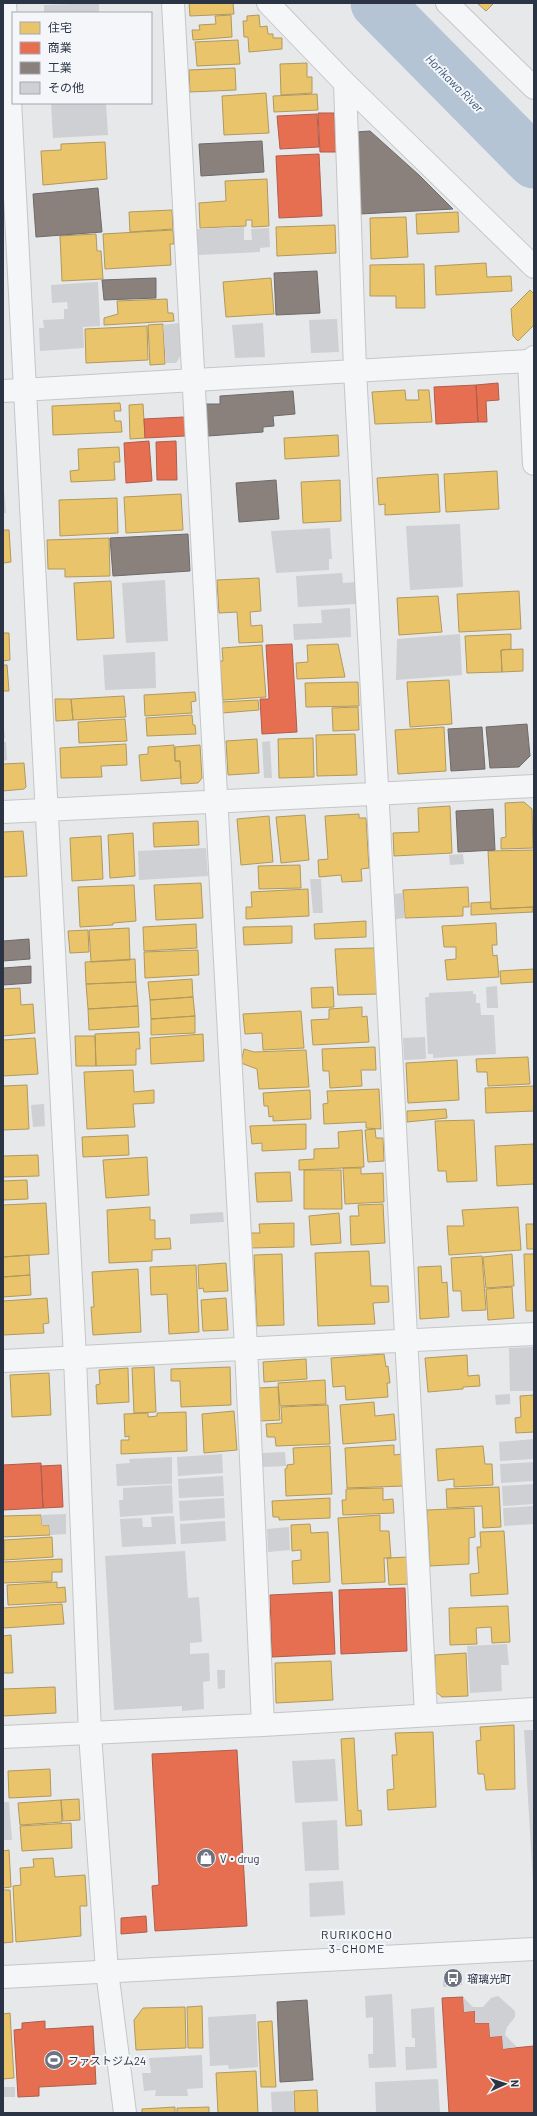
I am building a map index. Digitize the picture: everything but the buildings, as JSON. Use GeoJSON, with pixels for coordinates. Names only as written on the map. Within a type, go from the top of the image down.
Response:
{"type":"FeatureCollection","features":[{"type":"Feature","properties":{"kind":"street"},"geometry":{"type":"LineString","coordinates":[[5,3],[75,1358],[90,1734],[107,1971],[125,2113]]}},
{"type":"Feature","properties":{"kind":"street"},"geometry":{"type":"LineString","coordinates":[[173,3],[246,1347],[263,1725]]}},
{"type":"Feature","properties":{"kind":"street"},"geometry":{"type":"LineString","coordinates":[[268,3],[345,83],[534,267]]}},
{"type":"Feature","properties":{"kind":"street"},"geometry":{"type":"LineString","coordinates":[[447,3],[534,88]]}},
{"type":"Feature","properties":{"kind":"street"},"geometry":{"type":"LineString","coordinates":[[345,83],[355,370],[426,1715]]}},
{"type":"Feature","properties":{"kind":"street"},"geometry":{"type":"LineString","coordinates":[[3,392],[532,359],[534,464]]}},
{"type":"Feature","properties":{"kind":"street"},"geometry":{"type":"LineString","coordinates":[[3,812],[216,803],[378,793],[534,786]]}},
{"type":"Feature","properties":{"kind":"street"},"geometry":{"type":"LineString","coordinates":[[3,1361],[246,1347],[534,1334]]}},
{"type":"Feature","properties":{"kind":"street"},"geometry":{"type":"LineString","coordinates":[[3,1737],[263,1725],[534,1709]]}},
{"type":"Feature","properties":{"kind":"street"},"geometry":{"type":"LineString","coordinates":[[3,1977],[534,1950]]}},
{"type":"Feature","properties":{"kind":"waterway","name":"Horikawa River"},"geometry":{"type":"LineString","coordinates":[[377,3],[534,162]]}},
{"type":"Feature","properties":{"kind":"place","name":"V・drug"},"geometry":{"type":"Point","coordinates":[206,1858]}},
{"type":"Feature","properties":{"kind":"place","name":"瑠璃光町"},"geometry":{"type":"Point","coordinates":[453,1978]}},
{"type":"Feature","properties":{"kind":"place","name":"ファストジム24"},"geometry":{"type":"Point","coordinates":[54,2060]}},
{"type":"Feature","properties":{"kind":"district","name":"RURIKOCHO 3-CHOME"},"geometry":{"type":"Point","coordinates":[357,1941]}}]}
